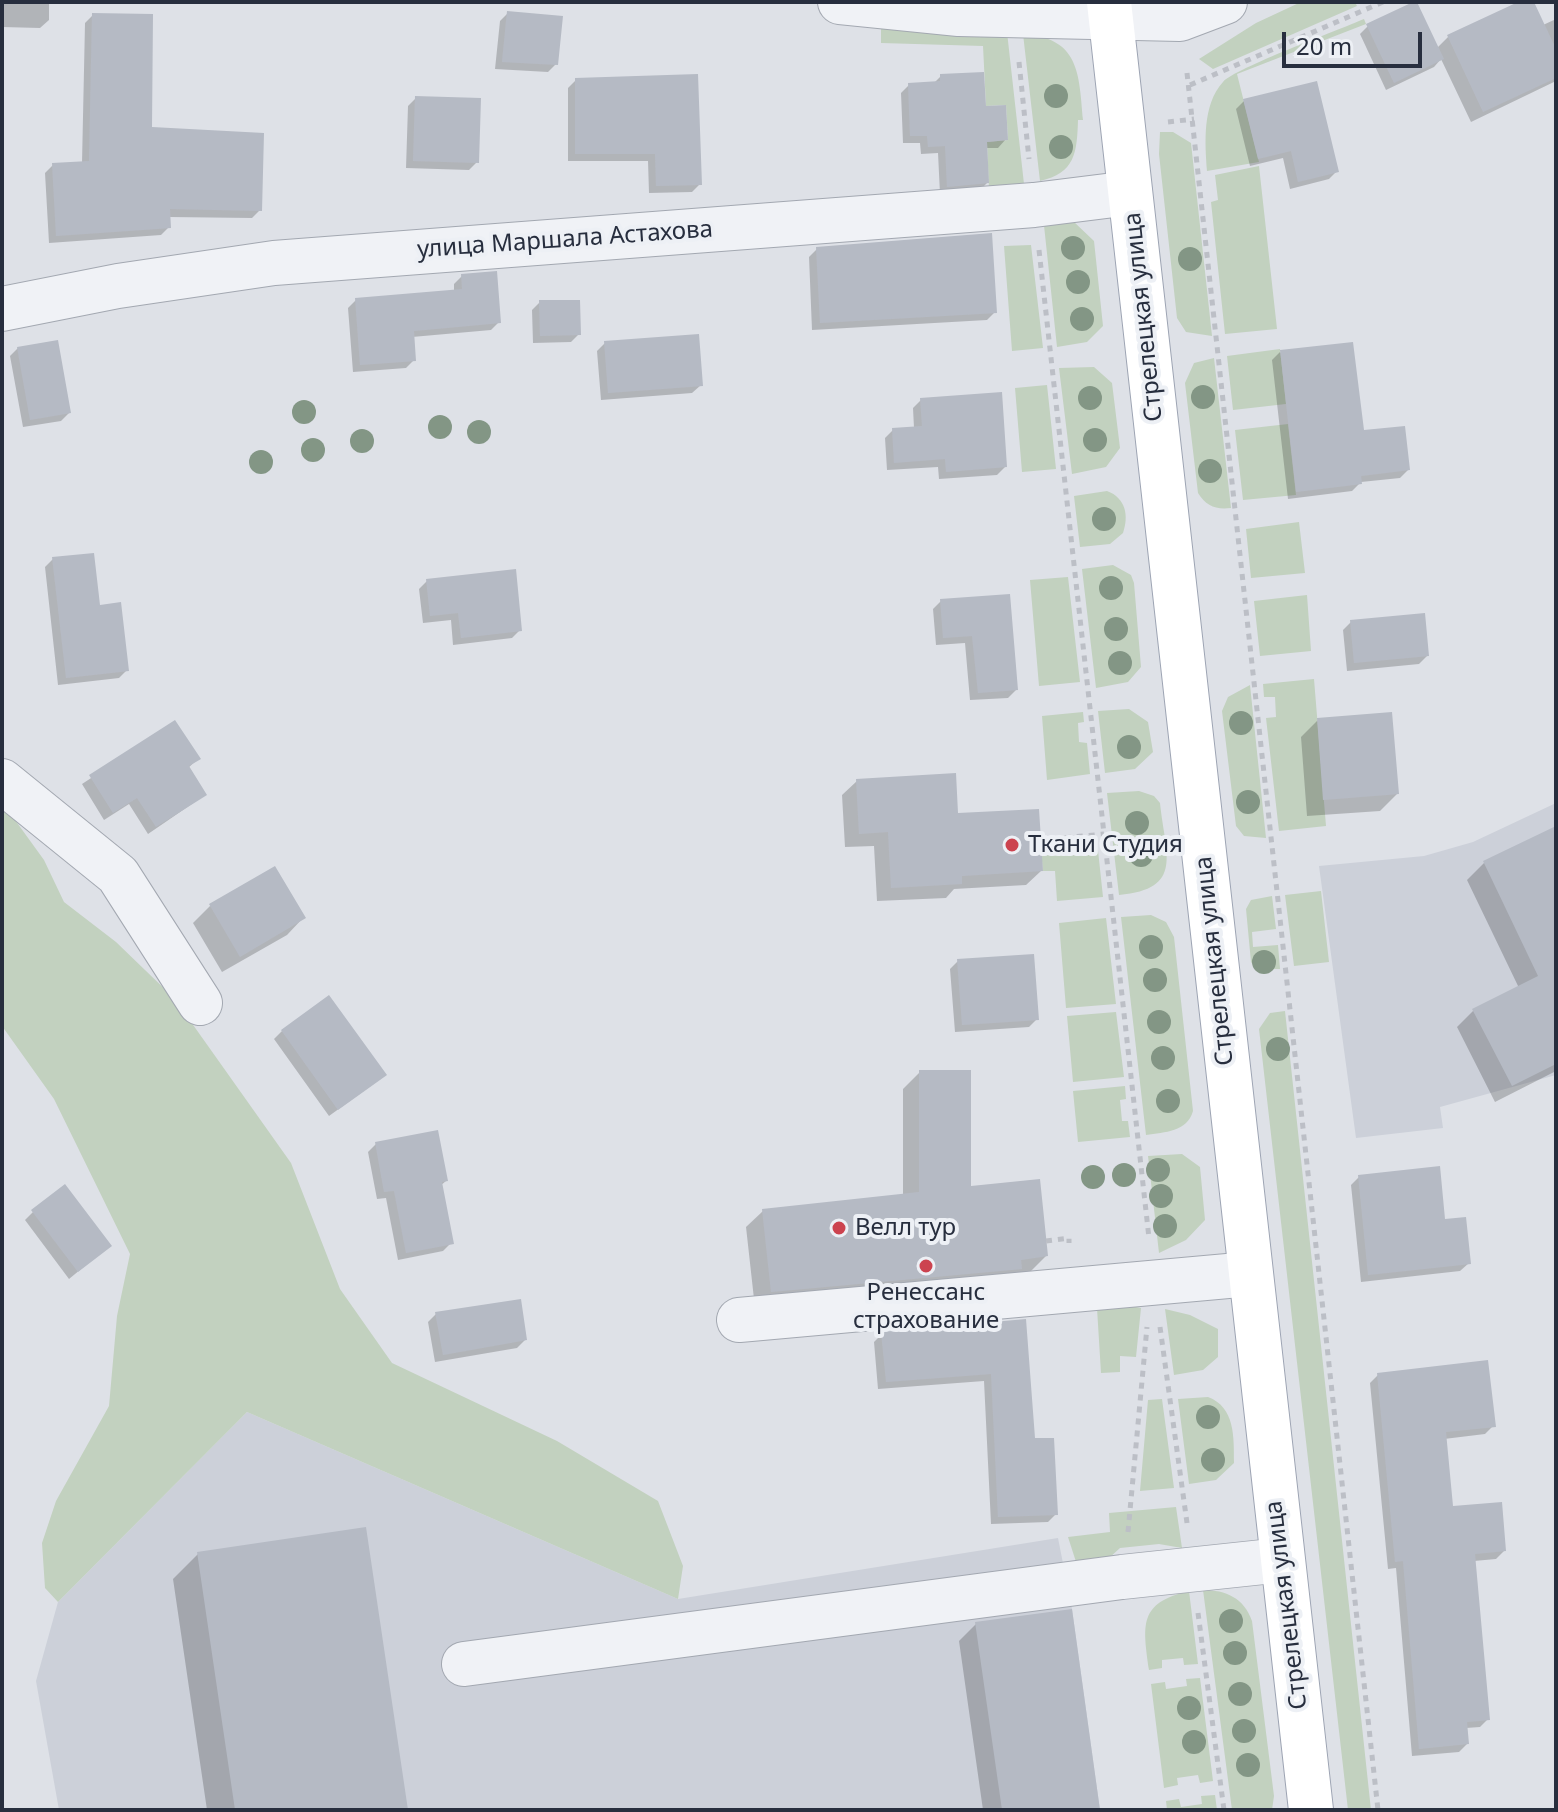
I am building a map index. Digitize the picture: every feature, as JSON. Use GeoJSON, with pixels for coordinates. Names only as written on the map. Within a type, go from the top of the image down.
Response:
{"type":"FeatureCollection","features":[{"type":"Feature","properties":{"kind":"main road","name":"Стрелецкая улица"},"geometry":{"type":"LineString","coordinates":[[1110,10],[1311,1810]]}},
{"type":"Feature","properties":{"kind":"street"},"geometry":{"type":"LineString","coordinates":[[840,2],[959,14],[1110,10],[1180,19],[1225,2]]}},
{"type":"Feature","properties":{"kind":"street","name":"улица Маршала Астахова"},"geometry":{"type":"LineString","coordinates":[[2,309],[118,286],[274,263],[1034,205],[1130,193]]}},
{"type":"Feature","properties":{"kind":"street"},"geometry":{"type":"LineString","coordinates":[[2,781],[118,875],[200,1003]]}},
{"type":"Feature","properties":{"kind":"street"},"geometry":{"type":"LineString","coordinates":[[739,1320],[1250,1274]]}},
{"type":"Feature","properties":{"kind":"street"},"geometry":{"type":"LineString","coordinates":[[464,1664],[1122,1577],[1282,1560]]}},
{"type":"Feature","properties":{"kind":"path"},"geometry":{"type":"LineString","coordinates":[[1190,85],[1383,2]]}},
{"type":"Feature","properties":{"kind":"path"},"geometry":{"type":"LineString","coordinates":[[1017,48],[1030,172]]}},
{"type":"Feature","properties":{"kind":"path"},"geometry":{"type":"LineString","coordinates":[[1187,73],[1378,1810]]}},
{"type":"Feature","properties":{"kind":"path"},"geometry":{"type":"LineString","coordinates":[[1163,122],[1194,119]]}},
{"type":"Feature","properties":{"kind":"path"},"geometry":{"type":"LineString","coordinates":[[1039,249],[1149,1239]]}},
{"type":"Feature","properties":{"kind":"path"},"geometry":{"type":"LineString","coordinates":[[1041,840],[1104,834]]}},
{"type":"Feature","properties":{"kind":"path"},"geometry":{"type":"LineString","coordinates":[[1131,1511],[1147,1322],[1160,1321],[1188,1533]]}},
{"type":"Feature","properties":{"kind":"path"},"geometry":{"type":"LineString","coordinates":[[1197,1606],[1224,1810]]}},
{"type":"Feature","properties":{"kind":"shaded area"},"geometry":{"type":"Polygon","coordinates":[[[1556,803],[1556,1075],[1440,1107],[1443,1128],[1356,1138],[1319,866],[1424,856],[1473,842],[1556,803]]]}},
{"type":"Feature","properties":{"kind":"shaded area"},"geometry":{"type":"Polygon","coordinates":[[[247,1412],[678,1599],[1058,1538],[1072,1609],[1100,1810],[59,1810],[36,1681],[58,1602],[247,1412]]]}},
{"type":"Feature","properties":{"kind":"green space"},"geometry":{"type":"Polygon","coordinates":[[[1301,2],[1355,2],[1357,6],[1213,69],[1199,59],[1256,23],[1301,2]]]}},
{"type":"Feature","properties":{"kind":"green space"},"geometry":{"type":"Polygon","coordinates":[[[1364,19],[1366,24],[1237,74],[1259,162],[1207,171],[1208,113],[1223,82],[1231,76],[1266,59],[1364,19]]]}},
{"type":"Feature","properties":{"kind":"green space"},"geometry":{"type":"Polygon","coordinates":[[[881,27],[1007,32],[1025,193],[882,199],[885,194],[989,190],[987,142],[1008,140],[1006,105],[986,106],[983,46],[881,43],[881,27]]]}},
{"type":"Feature","properties":{"kind":"green space"},"geometry":{"type":"Polygon","coordinates":[[[1023,34],[1055,42],[1066,50],[1080,87],[1083,120],[1078,120],[1072,160],[1061,173],[1040,181],[1023,34]]]}},
{"type":"Feature","properties":{"kind":"green space"},"geometry":{"type":"Polygon","coordinates":[[[1160,132],[1173,132],[1191,143],[1212,336],[1186,332],[1177,318],[1159,154],[1160,132]]]}},
{"type":"Feature","properties":{"kind":"green space"},"geometry":{"type":"Polygon","coordinates":[[[1259,166],[1277,329],[1225,334],[1211,202],[1218,200],[1215,175],[1259,166]]]}},
{"type":"Feature","properties":{"kind":"green space"},"geometry":{"type":"Polygon","coordinates":[[[1043,216],[1073,221],[1094,241],[1103,326],[1087,342],[1057,347],[1043,216]]]}},
{"type":"Feature","properties":{"kind":"green space"},"geometry":{"type":"Polygon","coordinates":[[[1031,245],[1043,348],[1012,351],[1004,246],[1031,245]]]}},
{"type":"Feature","properties":{"kind":"green space"},"geometry":{"type":"Polygon","coordinates":[[[1280,349],[1286,404],[1233,410],[1227,356],[1280,349]]]}},
{"type":"Feature","properties":{"kind":"green space"},"geometry":{"type":"Polygon","coordinates":[[[1214,358],[1231,508],[1212,506],[1198,493],[1185,383],[1194,363],[1214,358]]]}},
{"type":"Feature","properties":{"kind":"green space"},"geometry":{"type":"Polygon","coordinates":[[[1094,367],[1112,383],[1120,448],[1106,467],[1072,474],[1059,368],[1094,367]]]}},
{"type":"Feature","properties":{"kind":"green space"},"geometry":{"type":"Polygon","coordinates":[[[1047,385],[1056,469],[1022,472],[1015,388],[1047,385]]]}},
{"type":"Feature","properties":{"kind":"green space"},"geometry":{"type":"Polygon","coordinates":[[[1288,424],[1296,495],[1243,500],[1235,430],[1288,424]]]}},
{"type":"Feature","properties":{"kind":"green space"},"geometry":{"type":"Polygon","coordinates":[[[1107,491],[1118,498],[1124,508],[1126,520],[1123,533],[1110,544],[1080,547],[1074,496],[1107,491]]]}},
{"type":"Feature","properties":{"kind":"green space"},"geometry":{"type":"Polygon","coordinates":[[[1299,522],[1305,573],[1251,578],[1246,529],[1299,522]]]}},
{"type":"Feature","properties":{"kind":"green space"},"geometry":{"type":"Polygon","coordinates":[[[1113,565],[1131,575],[1134,583],[1141,667],[1128,682],[1096,688],[1082,569],[1113,565]]]}},
{"type":"Feature","properties":{"kind":"green space"},"geometry":{"type":"Polygon","coordinates":[[[1068,577],[1080,682],[1039,686],[1030,580],[1068,577]]]}},
{"type":"Feature","properties":{"kind":"green space"},"geometry":{"type":"Polygon","coordinates":[[[1307,595],[1311,651],[1260,656],[1254,601],[1307,595]]]}},
{"type":"Feature","properties":{"kind":"green space"},"geometry":{"type":"Polygon","coordinates":[[[1314,679],[1326,826],[1279,831],[1266,718],[1276,717],[1275,697],[1264,697],[1263,684],[1314,679]]]}},
{"type":"Feature","properties":{"kind":"green space"},"geometry":{"type":"Polygon","coordinates":[[[1250,685],[1266,838],[1244,836],[1236,826],[1222,711],[1228,697],[1250,685]]]}},
{"type":"Feature","properties":{"kind":"green space"},"geometry":{"type":"Polygon","coordinates":[[[1129,709],[1148,722],[1153,752],[1135,769],[1105,773],[1098,711],[1129,709]]]}},
{"type":"Feature","properties":{"kind":"green space"},"geometry":{"type":"Polygon","coordinates":[[[1083,712],[1084,722],[1078,723],[1079,742],[1087,743],[1090,774],[1047,780],[1042,716],[1083,712]]]}},
{"type":"Feature","properties":{"kind":"green space"},"geometry":{"type":"Polygon","coordinates":[[[1139,791],[1154,796],[1160,803],[1166,866],[1162,877],[1154,885],[1119,895],[1107,793],[1139,791]]]}},
{"type":"Feature","properties":{"kind":"green space"},"geometry":{"type":"Polygon","coordinates":[[[2,802],[44,860],[64,902],[116,942],[174,998],[291,1163],[340,1289],[392,1363],[557,1441],[658,1501],[683,1566],[678,1599],[247,1412],[58,1602],[45,1588],[42,1543],[56,1501],[109,1406],[117,1316],[130,1254],[54,1099],[2,1026],[2,802]]]}},
{"type":"Feature","properties":{"kind":"green space"},"geometry":{"type":"Polygon","coordinates":[[[1097,841],[1103,897],[1057,901],[1055,871],[1043,871],[1041,851],[1048,845],[1097,841]]]}},
{"type":"Feature","properties":{"kind":"green space"},"geometry":{"type":"Polygon","coordinates":[[[1321,891],[1329,962],[1294,966],[1285,895],[1321,891]]]}},
{"type":"Feature","properties":{"kind":"green space"},"geometry":{"type":"Polygon","coordinates":[[[1272,896],[1276,929],[1252,932],[1253,947],[1278,945],[1280,969],[1256,969],[1251,962],[1246,909],[1251,900],[1272,896]]]}},
{"type":"Feature","properties":{"kind":"green space"},"geometry":{"type":"Polygon","coordinates":[[[1151,915],[1166,922],[1174,937],[1193,1111],[1181,1127],[1146,1135],[1121,917],[1151,915]]]}},
{"type":"Feature","properties":{"kind":"green space"},"geometry":{"type":"Polygon","coordinates":[[[1106,918],[1116,1004],[1066,1008],[1059,923],[1106,918]]]}},
{"type":"Feature","properties":{"kind":"green space"},"geometry":{"type":"Polygon","coordinates":[[[1285,1011],[1371,1810],[1348,1810],[1259,1029],[1270,1013],[1285,1011]]]}},
{"type":"Feature","properties":{"kind":"green space"},"geometry":{"type":"Polygon","coordinates":[[[1116,1012],[1124,1077],[1073,1082],[1067,1016],[1116,1012]]]}},
{"type":"Feature","properties":{"kind":"green space"},"geometry":{"type":"Polygon","coordinates":[[[1125,1086],[1126,1099],[1120,1100],[1122,1121],[1128,1121],[1130,1137],[1078,1142],[1073,1091],[1125,1086]]]}},
{"type":"Feature","properties":{"kind":"green space"},"geometry":{"type":"Polygon","coordinates":[[[1182,1154],[1200,1167],[1205,1220],[1186,1240],[1159,1253],[1148,1156],[1182,1154]]]}},
{"type":"Feature","properties":{"kind":"green space"},"geometry":{"type":"Polygon","coordinates":[[[1097,1308],[1141,1308],[1136,1357],[1120,1356],[1120,1372],[1101,1373],[1097,1308]]]}},
{"type":"Feature","properties":{"kind":"green space"},"geometry":{"type":"Polygon","coordinates":[[[1165,1309],[1190,1315],[1218,1329],[1218,1357],[1203,1370],[1174,1375],[1165,1309]]]}},
{"type":"Feature","properties":{"kind":"green space"},"geometry":{"type":"Polygon","coordinates":[[[1208,1397],[1228,1415],[1233,1433],[1234,1463],[1216,1480],[1189,1484],[1178,1399],[1208,1397]]]}},
{"type":"Feature","properties":{"kind":"green space"},"geometry":{"type":"Polygon","coordinates":[[[1162,1399],[1174,1488],[1140,1491],[1148,1400],[1162,1399]]]}},
{"type":"Feature","properties":{"kind":"green space"},"geometry":{"type":"Polygon","coordinates":[[[1176,1507],[1182,1548],[1159,1544],[1120,1548],[1108,1559],[1078,1568],[1068,1537],[1110,1532],[1109,1513],[1176,1507]]]}},
{"type":"Feature","properties":{"kind":"green space"},"geometry":{"type":"Polygon","coordinates":[[[1203,1590],[1233,1597],[1244,1606],[1252,1621],[1274,1796],[1272,1810],[1232,1810],[1203,1590]]]}},
{"type":"Feature","properties":{"kind":"green space"},"geometry":{"type":"Polygon","coordinates":[[[1189,1591],[1198,1664],[1184,1665],[1183,1658],[1162,1660],[1162,1668],[1149,1670],[1146,1628],[1152,1609],[1172,1596],[1189,1591]]]}},
{"type":"Feature","properties":{"kind":"green space"},"geometry":{"type":"Polygon","coordinates":[[[1200,1678],[1213,1781],[1200,1783],[1198,1775],[1177,1778],[1178,1785],[1164,1788],[1151,1684],[1165,1682],[1166,1689],[1187,1686],[1186,1679],[1200,1678]]]}},
{"type":"Feature","properties":{"kind":"green space"},"geometry":{"type":"Polygon","coordinates":[[[1215,1795],[1217,1810],[1167,1810],[1166,1801],[1179,1799],[1181,1807],[1202,1804],[1201,1796],[1215,1795]]]}},
{"type":"Feature","properties":{"kind":"building"},"geometry":{"type":"Polygon","coordinates":[[[1417,2],[1444,59],[1394,83],[1366,24],[1417,2]]]}},
{"type":"Feature","properties":{"kind":"building"},"geometry":{"type":"Polygon","coordinates":[[[1518,2],[1534,2],[1556,49],[1556,78],[1483,112],[1447,35],[1518,2]]]}},
{"type":"Feature","properties":{"kind":"building"},"geometry":{"type":"Polygon","coordinates":[[[507,11],[563,16],[558,65],[502,62],[507,11]]]}},
{"type":"Feature","properties":{"kind":"building"},"geometry":{"type":"Polygon","coordinates":[[[92,13],[153,14],[152,127],[264,133],[262,211],[170,209],[171,228],[56,236],[52,163],[89,161],[92,13]]]}},
{"type":"Feature","properties":{"kind":"building"},"geometry":{"type":"Polygon","coordinates":[[[984,72],[986,106],[1006,105],[1008,140],[987,142],[989,183],[947,187],[945,146],[928,147],[927,136],[910,136],[908,83],[940,81],[940,74],[984,72]]]}},
{"type":"Feature","properties":{"kind":"building"},"geometry":{"type":"Polygon","coordinates":[[[698,74],[702,185],[656,186],[655,154],[575,154],[575,78],[698,74]]]}},
{"type":"Feature","properties":{"kind":"building"},"geometry":{"type":"Polygon","coordinates":[[[1317,81],[1339,172],[1298,182],[1291,151],[1258,159],[1243,99],[1317,81]]]}},
{"type":"Feature","properties":{"kind":"building"},"geometry":{"type":"Polygon","coordinates":[[[415,96],[481,98],[479,163],[413,161],[415,96]]]}},
{"type":"Feature","properties":{"kind":"building"},"geometry":{"type":"Polygon","coordinates":[[[992,233],[997,313],[820,323],[816,247],[992,233]]]}},
{"type":"Feature","properties":{"kind":"building"},"geometry":{"type":"Polygon","coordinates":[[[497,271],[501,323],[414,331],[416,361],[360,365],[355,298],[462,289],[461,274],[497,271]]]}},
{"type":"Feature","properties":{"kind":"building"},"geometry":{"type":"Polygon","coordinates":[[[539,300],[580,300],[581,335],[540,336],[539,300]]]}},
{"type":"Feature","properties":{"kind":"building"},"geometry":{"type":"Polygon","coordinates":[[[699,334],[703,386],[608,393],[604,341],[699,334]]]}},
{"type":"Feature","properties":{"kind":"building"},"geometry":{"type":"Polygon","coordinates":[[[58,340],[71,413],[30,420],[17,347],[58,340]]]}},
{"type":"Feature","properties":{"kind":"building"},"geometry":{"type":"Polygon","coordinates":[[[1353,342],[1364,430],[1405,426],[1410,470],[1361,476],[1362,484],[1296,492],[1280,350],[1353,342]]]}},
{"type":"Feature","properties":{"kind":"building"},"geometry":{"type":"Polygon","coordinates":[[[1002,392],[1007,467],[946,472],[945,459],[894,463],[892,428],[922,426],[920,398],[1002,392]]]}},
{"type":"Feature","properties":{"kind":"building"},"geometry":{"type":"Polygon","coordinates":[[[94,553],[100,605],[121,602],[129,671],[66,678],[52,557],[94,553]]]}},
{"type":"Feature","properties":{"kind":"building"},"geometry":{"type":"Polygon","coordinates":[[[516,569],[522,631],[461,638],[458,613],[430,616],[426,579],[516,569]]]}},
{"type":"Feature","properties":{"kind":"building"},"geometry":{"type":"Polygon","coordinates":[[[1010,594],[1018,690],[978,693],[972,636],[943,638],[940,599],[1010,594]]]}},
{"type":"Feature","properties":{"kind":"building"},"geometry":{"type":"Polygon","coordinates":[[[1425,613],[1429,656],[1354,663],[1350,620],[1425,613]]]}},
{"type":"Feature","properties":{"kind":"building"},"geometry":{"type":"Polygon","coordinates":[[[1392,712],[1399,794],[1323,800],[1317,718],[1392,712]]]}},
{"type":"Feature","properties":{"kind":"building"},"geometry":{"type":"Polygon","coordinates":[[[175,720],[201,759],[189,766],[207,795],[156,827],[137,798],[113,813],[89,775],[175,720]]]}},
{"type":"Feature","properties":{"kind":"building"},"geometry":{"type":"Polygon","coordinates":[[[956,773],[958,813],[1039,809],[1043,871],[962,876],[962,884],[891,888],[888,832],[859,834],[856,779],[956,773]]]}},
{"type":"Feature","properties":{"kind":"building"},"geometry":{"type":"Polygon","coordinates":[[[1556,826],[1556,1064],[1512,1086],[1472,1009],[1538,976],[1483,861],[1556,826]]]}},
{"type":"Feature","properties":{"kind":"building"},"geometry":{"type":"Polygon","coordinates":[[[275,866],[306,918],[240,957],[209,904],[275,866]]]}},
{"type":"Feature","properties":{"kind":"building"},"geometry":{"type":"Polygon","coordinates":[[[1034,954],[1039,1020],[962,1025],[957,959],[1034,954]]]}},
{"type":"Feature","properties":{"kind":"building"},"geometry":{"type":"Polygon","coordinates":[[[329,995],[387,1075],[338,1110],[281,1030],[329,995]]]}},
{"type":"Feature","properties":{"kind":"building"},"geometry":{"type":"Polygon","coordinates":[[[919,1070],[971,1070],[971,1186],[1040,1179],[1048,1256],[1021,1260],[1022,1269],[771,1292],[762,1209],[919,1192],[919,1070]]]}},
{"type":"Feature","properties":{"kind":"building"},"geometry":{"type":"Polygon","coordinates":[[[438,1130],[448,1181],[442,1182],[454,1244],[406,1253],[394,1191],[384,1192],[375,1142],[438,1130]]]}},
{"type":"Feature","properties":{"kind":"building"},"geometry":{"type":"Polygon","coordinates":[[[1440,1166],[1445,1219],[1466,1217],[1471,1264],[1368,1275],[1358,1175],[1440,1166]]]}},
{"type":"Feature","properties":{"kind":"building"},"geometry":{"type":"Polygon","coordinates":[[[65,1184],[112,1246],[78,1272],[31,1210],[65,1184]]]}},
{"type":"Feature","properties":{"kind":"building"},"geometry":{"type":"Polygon","coordinates":[[[521,1299],[527,1340],[443,1355],[435,1312],[521,1299]]]}},
{"type":"Feature","properties":{"kind":"building"},"geometry":{"type":"Polygon","coordinates":[[[1026,1319],[1035,1438],[1054,1438],[1058,1515],[998,1517],[991,1374],[886,1382],[881,1332],[1026,1319]]]}},
{"type":"Feature","properties":{"kind":"building"},"geometry":{"type":"Polygon","coordinates":[[[1488,1360],[1496,1427],[1446,1432],[1453,1506],[1502,1502],[1506,1551],[1475,1554],[1490,1720],[1467,1722],[1469,1744],[1419,1749],[1403,1561],[1395,1562],[1377,1373],[1488,1360]]]}},
{"type":"Feature","properties":{"kind":"building"},"geometry":{"type":"Polygon","coordinates":[[[366,1527],[408,1810],[235,1810],[197,1552],[366,1527]]]}},
{"type":"Feature","properties":{"kind":"building"},"geometry":{"type":"Polygon","coordinates":[[[1072,1609],[1100,1810],[1002,1810],[975,1622],[1072,1609]]]}},
{"type":"Feature","properties":{"kind":"place","name":"Ткани Студия"},"geometry":{"type":"Point","coordinates":[1012,845]}},
{"type":"Feature","properties":{"kind":"place","name":"Велл тур"},"geometry":{"type":"Point","coordinates":[839,1228]}},
{"type":"Feature","properties":{"kind":"place","name":"Ренессанс страхование"},"geometry":{"type":"Point","coordinates":[926,1266]}}]}
